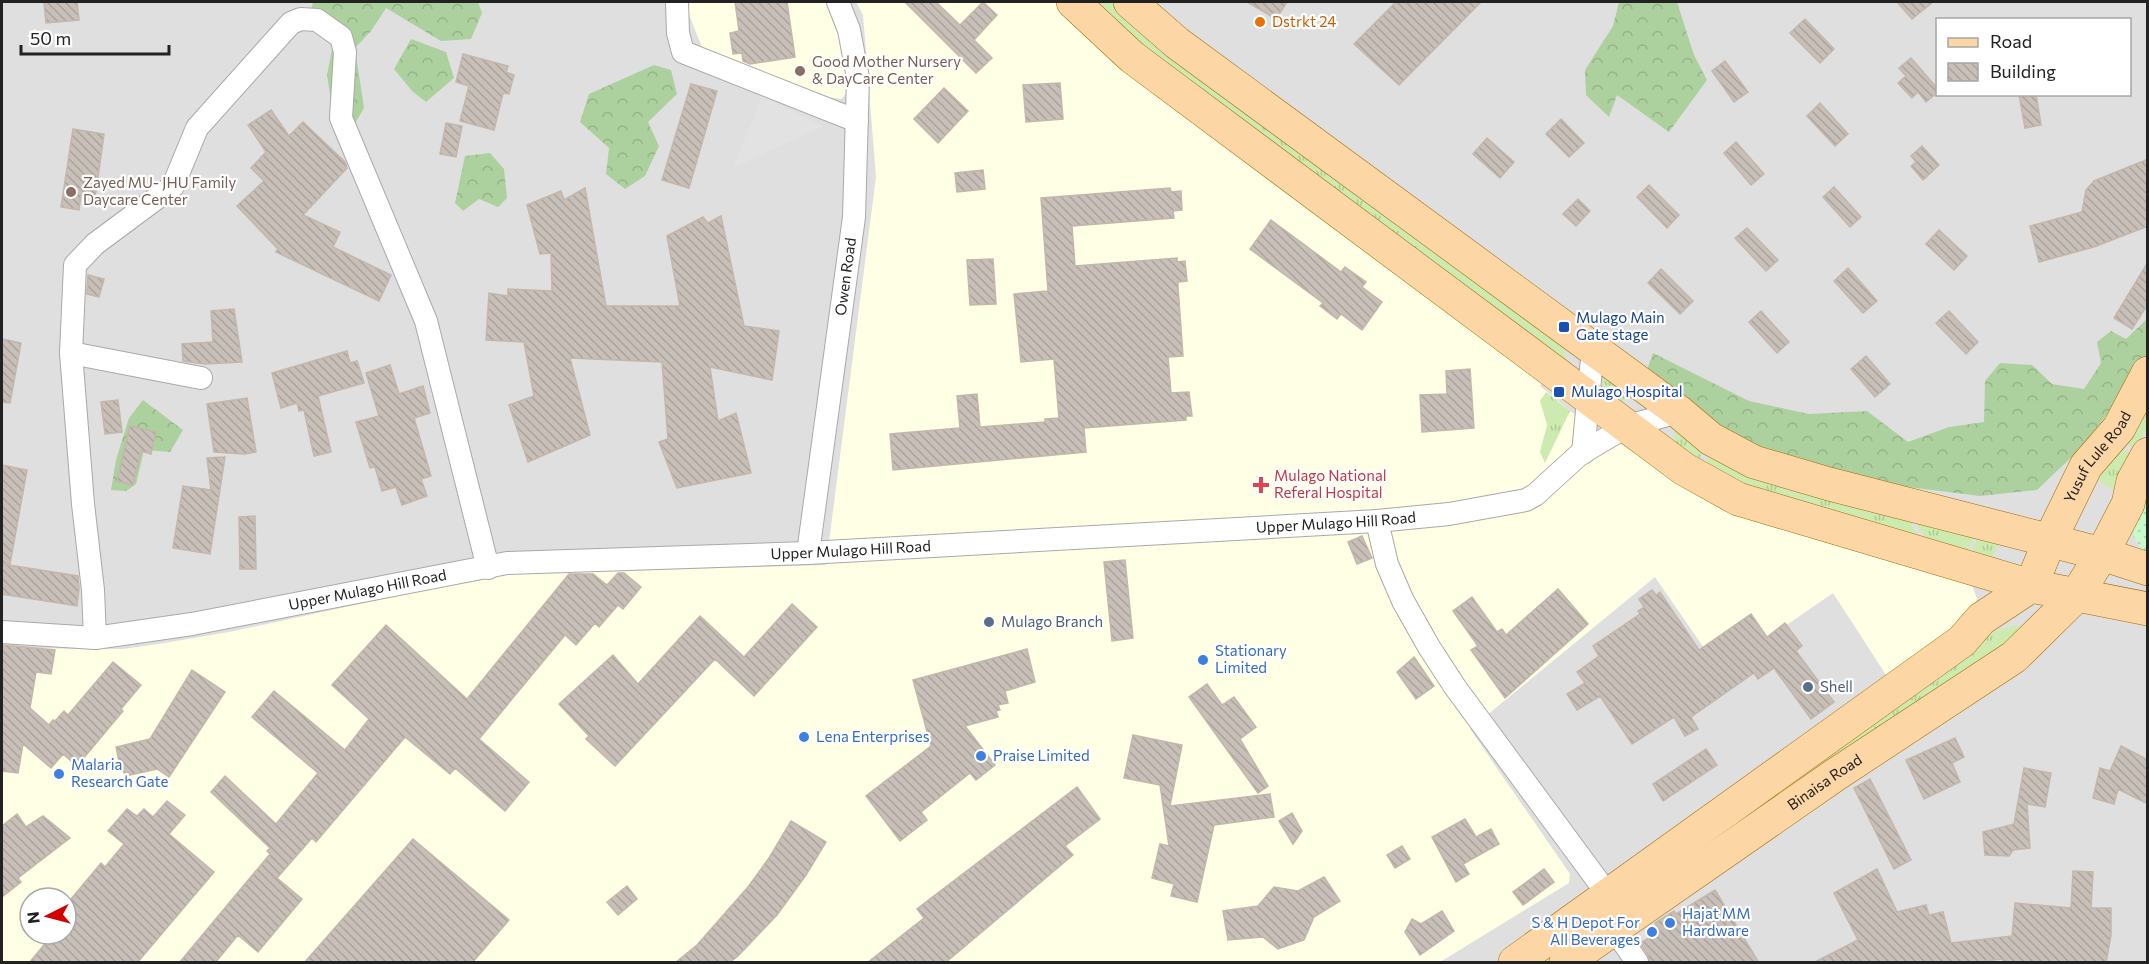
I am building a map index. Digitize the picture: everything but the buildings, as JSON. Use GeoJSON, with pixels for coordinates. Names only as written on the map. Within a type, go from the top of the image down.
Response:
{"type":"FeatureCollection","features":[{"type":"Feature","properties":{"kind":"main road"},"geometry":{"type":"LineString","coordinates":[[1073,2],[1132,57],[1684,469],[1738,499],[2031,586],[2148,609]]}},
{"type":"Feature","properties":{"kind":"main road"},"geometry":{"type":"LineString","coordinates":[[1130,2],[1177,43],[1593,348],[1679,412],[1711,440],[1754,462],[1829,484],[2102,554],[2148,568]]}},
{"type":"Feature","properties":{"kind":"main road"},"geometry":{"type":"LineString","coordinates":[[1157,76],[1177,43]]}},
{"type":"Feature","properties":{"kind":"main road","name":"Yusuf Lule Road"},"geometry":{"type":"LineString","coordinates":[[2031,586],[2049,542],[2086,466],[2119,428],[2148,373]]}},
{"type":"Feature","properties":{"kind":"main road"},"geometry":{"type":"LineString","coordinates":[[2076,596],[2102,554],[2128,504],[2133,481],[2148,454]]}},
{"type":"Feature","properties":{"kind":"main road"},"geometry":{"type":"LineString","coordinates":[[1515,963],[1931,663],[1962,640],[1981,619],[2031,586]]}},
{"type":"Feature","properties":{"kind":"main road","name":"Binaisa Road"},"geometry":{"type":"LineString","coordinates":[[1566,963],[1909,725],[2014,657],[2076,596]]}},
{"type":"Feature","properties":{"kind":"street"},"geometry":{"type":"LineString","coordinates":[[677,2],[678,33],[684,52],[857,121]]}},
{"type":"Feature","properties":{"kind":"street","name":"Owen Road"},"geometry":{"type":"LineString","coordinates":[[808,553],[854,217],[858,78],[849,30],[838,2]]}},
{"type":"Feature","properties":{"kind":"street"},"geometry":{"type":"LineString","coordinates":[[94,638],[93,590],[83,504],[71,353],[75,265],[95,244],[173,186],[197,128],[291,23],[301,19],[317,20],[340,36],[345,52],[342,118],[426,321],[488,568]]}},
{"type":"Feature","properties":{"kind":"street"},"geometry":{"type":"LineString","coordinates":[[1582,453],[1593,348]]}},
{"type":"Feature","properties":{"kind":"street"},"geometry":{"type":"LineString","coordinates":[[71,353],[201,378]]}},
{"type":"Feature","properties":{"kind":"street","name":"Upper Mulago Hill Road"},"geometry":{"type":"LineString","coordinates":[[2,632],[94,638],[192,624],[507,563],[808,553],[1377,521],[1449,514],[1526,500],[1535,495],[1582,453],[1627,426],[1679,412]]}},
{"type":"Feature","properties":{"kind":"street"},"geometry":{"type":"LineString","coordinates":[[1377,521],[1391,573],[1403,601],[1429,647],[1455,687],[1609,896]]}},
{"type":"Feature","properties":{"kind":"street"},"geometry":{"type":"LineString","coordinates":[[1614,930],[1637,963]]}},
{"type":"Feature","properties":{"kind":"shaded area"},"geometry":{"type":"Polygon","coordinates":[[[2,2],[2147,2],[2147,962],[2,962],[2,2]]]}},
{"type":"Feature","properties":{"kind":"shaded area","name":"Good Mother Nursery & DayCare Center"},"geometry":{"type":"Polygon","coordinates":[[[686,2],[828,2],[840,24],[848,92],[841,99],[810,94],[703,50],[686,2]]]}},
{"type":"Feature","properties":{"kind":"shaded area","name":"Mulago National Referal Hospital"},"geometry":{"type":"Polygon","coordinates":[[[856,2],[1060,2],[1549,374],[1540,386],[1570,411],[1659,469],[1970,579],[1977,599],[1968,625],[1890,681],[1833,593],[1720,671],[1655,577],[1470,729],[1570,874],[1569,883],[1440,962],[2,962],[2,648],[123,649],[158,644],[229,632],[499,574],[826,565],[876,177],[863,15],[856,2]]]}},
{"type":"Feature","properties":{"kind":"shaded area"},"geometry":{"type":"Polygon","coordinates":[[[762,97],[823,126],[733,168],[762,97]]]}},
{"type":"Feature","properties":{"kind":"green space"},"geometry":{"type":"Polygon","coordinates":[[[313,2],[478,2],[482,13],[471,39],[441,41],[386,8],[371,31],[355,48],[364,108],[354,125],[334,120],[327,75],[333,44],[308,25],[313,2]]]}},
{"type":"Feature","properties":{"kind":"green space"},"geometry":{"type":"Polygon","coordinates":[[[1098,2],[1116,2],[1561,340],[1569,369],[1153,52],[1098,2]]]}},
{"type":"Feature","properties":{"kind":"green space"},"geometry":{"type":"Polygon","coordinates":[[[1619,2],[1677,2],[1694,55],[1707,80],[1669,132],[1617,95],[1609,117],[1586,95],[1585,70],[1613,26],[1619,2]]]}},
{"type":"Feature","properties":{"kind":"green space"},"geometry":{"type":"Polygon","coordinates":[[[411,39],[446,52],[454,78],[426,102],[412,91],[394,69],[411,39]]]}},
{"type":"Feature","properties":{"kind":"green space"},"geometry":{"type":"Polygon","coordinates":[[[654,65],[671,70],[677,94],[648,122],[659,146],[645,176],[625,189],[606,174],[609,148],[580,122],[589,94],[654,65]]]}},
{"type":"Feature","properties":{"kind":"green space"},"geometry":{"type":"Polygon","coordinates":[[[490,153],[504,169],[507,198],[498,207],[479,199],[463,211],[455,203],[465,156],[490,153]]]}},
{"type":"Feature","properties":{"kind":"green space"},"geometry":{"type":"Polygon","coordinates":[[[2147,319],[2147,355],[2129,386],[2079,450],[2037,490],[1980,496],[1876,483],[1804,465],[1704,424],[1647,370],[1653,353],[1749,401],[1809,414],[1867,411],[1908,442],[1949,427],[1984,422],[1985,381],[2000,363],[2032,365],[2052,384],[2084,389],[2101,363],[2097,342],[2111,331],[2126,339],[2147,319]]]}},
{"type":"Feature","properties":{"kind":"green space"},"geometry":{"type":"Polygon","coordinates":[[[1606,376],[1629,393],[1622,402],[1603,386],[1601,378],[1606,376]]]}},
{"type":"Feature","properties":{"kind":"green space"},"geometry":{"type":"Polygon","coordinates":[[[1546,392],[1570,411],[1545,463],[1540,452],[1547,425],[1540,401],[1546,392]]]}},
{"type":"Feature","properties":{"kind":"green space"},"geometry":{"type":"Polygon","coordinates":[[[2147,396],[2147,428],[2137,449],[2123,442],[2147,396]]]}},
{"type":"Feature","properties":{"kind":"green space"},"geometry":{"type":"Polygon","coordinates":[[[143,400],[183,430],[170,452],[144,450],[136,484],[126,491],[111,490],[116,460],[129,418],[143,400]]]}},
{"type":"Feature","properties":{"kind":"green space"},"geometry":{"type":"Polygon","coordinates":[[[1678,428],[1707,448],[1697,461],[1675,442],[1674,431],[1678,428]]]}},
{"type":"Feature","properties":{"kind":"green space"},"geometry":{"type":"Polygon","coordinates":[[[2119,447],[2130,453],[2117,489],[2111,489],[2093,477],[2119,447]]]}},
{"type":"Feature","properties":{"kind":"green space"},"geometry":{"type":"Polygon","coordinates":[[[1712,454],[1908,517],[1918,537],[1762,494],[1701,467],[1712,454]]]}},
{"type":"Feature","properties":{"kind":"green space"},"geometry":{"type":"Polygon","coordinates":[[[2147,486],[2147,558],[2133,536],[2134,512],[2147,486]]]}},
{"type":"Feature","properties":{"kind":"green space"},"geometry":{"type":"Polygon","coordinates":[[[1914,519],[1976,533],[1966,556],[1926,540],[1914,519]]]}},
{"type":"Feature","properties":{"kind":"green space"},"geometry":{"type":"Polygon","coordinates":[[[2005,531],[1990,563],[1970,556],[1980,532],[2005,531]]]}},
{"type":"Feature","properties":{"kind":"green space"},"geometry":{"type":"Polygon","coordinates":[[[2016,625],[2025,631],[1649,890],[1549,962],[1528,962],[1983,635],[2016,625]]]}},
{"type":"Feature","properties":{"kind":"place","name":"Dstrkt 24"},"geometry":{"type":"Point","coordinates":[1260,22]}},
{"type":"Feature","properties":{"kind":"place","name":"Good Mother Nursery & DayCare Center"},"geometry":{"type":"Point","coordinates":[800,71]}},
{"type":"Feature","properties":{"kind":"place","name":"Zayed MU- JHU Family Daycare Center"},"geometry":{"type":"Point","coordinates":[71,192]}},
{"type":"Feature","properties":{"kind":"place","name":"Mulago Main Gate stage"},"geometry":{"type":"Point","coordinates":[1564,327]}},
{"type":"Feature","properties":{"kind":"place","name":"Mulago Hospital"},"geometry":{"type":"Point","coordinates":[1559,392]}},
{"type":"Feature","properties":{"kind":"place","name":"Mulago National Referal Hospital"},"geometry":{"type":"Point","coordinates":[1261,485]}},
{"type":"Feature","properties":{"kind":"place","name":"Mulago Branch"},"geometry":{"type":"Point","coordinates":[989,622]}},
{"type":"Feature","properties":{"kind":"place","name":"Stationary Limited"},"geometry":{"type":"Point","coordinates":[1203,660]}},
{"type":"Feature","properties":{"kind":"place","name":"Shell"},"geometry":{"type":"Point","coordinates":[1808,687]}},
{"type":"Feature","properties":{"kind":"place","name":"Lena Enterprises"},"geometry":{"type":"Point","coordinates":[804,737]}},
{"type":"Feature","properties":{"kind":"place","name":"Praise Limited"},"geometry":{"type":"Point","coordinates":[981,756]}},
{"type":"Feature","properties":{"kind":"place","name":"Malaria Research Gate"},"geometry":{"type":"Point","coordinates":[59,774]}},
{"type":"Feature","properties":{"kind":"place","name":"Hajat MM Hardware"},"geometry":{"type":"Point","coordinates":[1670,923]}},
{"type":"Feature","properties":{"kind":"place","name":"S & H Depot For All Beverages"},"geometry":{"type":"Point","coordinates":[1652,932]}}]}
